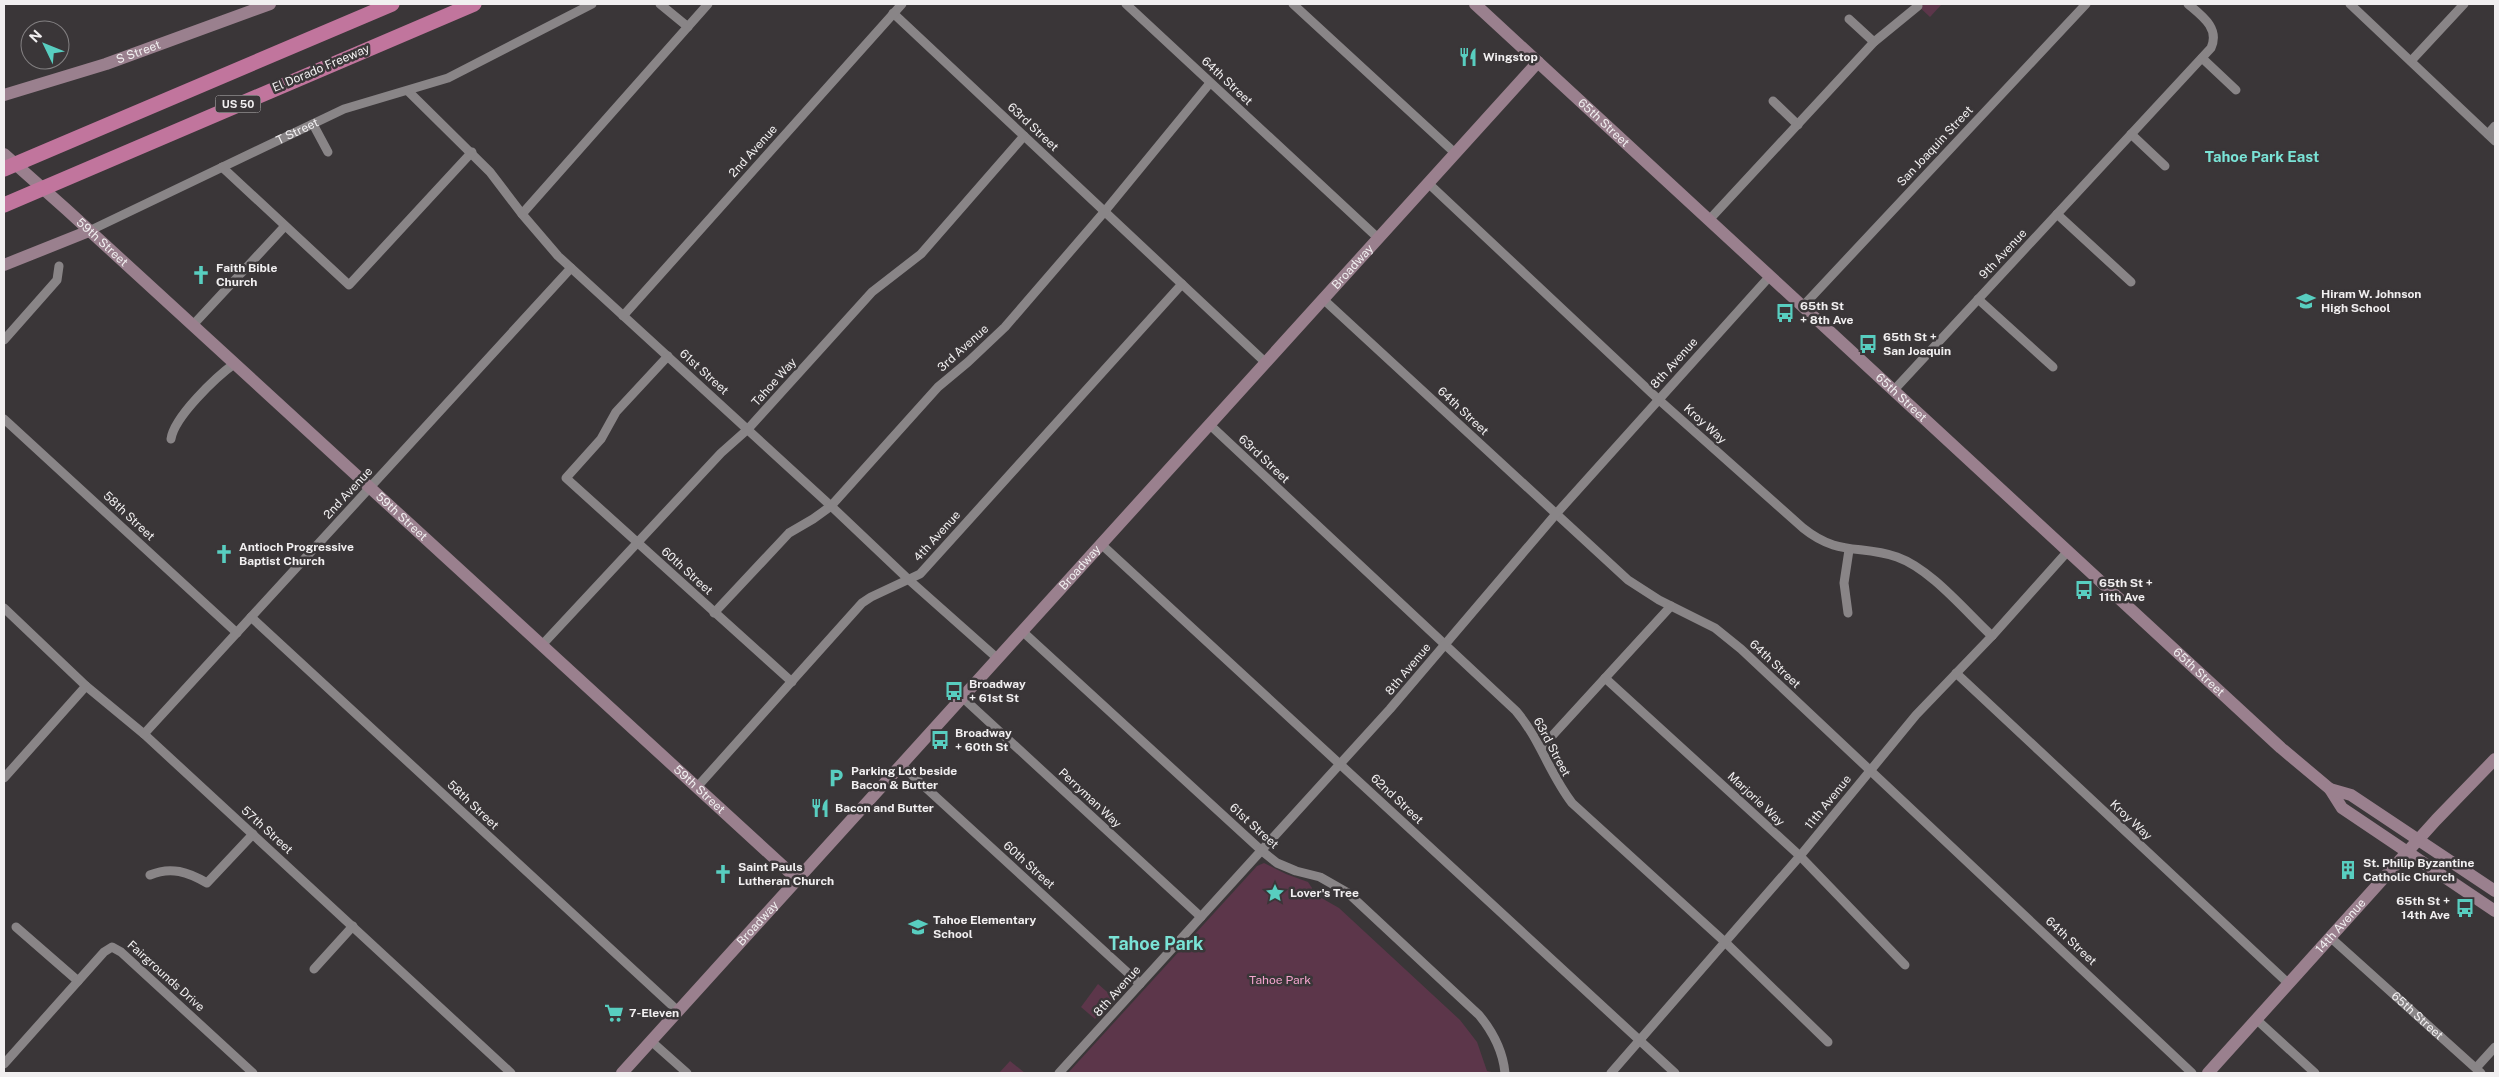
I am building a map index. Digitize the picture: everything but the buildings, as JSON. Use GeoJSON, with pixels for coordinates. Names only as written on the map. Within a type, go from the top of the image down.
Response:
{"type":"FeatureCollection","features":[{"type":"Feature","properties":{"kind":"highway","name":"US 50"},"geometry":{"type":"LineString","coordinates":[[4,168],[390,4]]}},
{"type":"Feature","properties":{"kind":"highway","name":"El Dorado Freeway"},"geometry":{"type":"LineString","coordinates":[[4,205],[474,4]]}},
{"type":"Feature","properties":{"kind":"main road","name":"S Street"},"geometry":{"type":"LineString","coordinates":[[4,96],[106,64],[270,4]]}},
{"type":"Feature","properties":{"kind":"main road","name":"65th Street"},"geometry":{"type":"LineString","coordinates":[[1475,4],[2293,759],[2330,790],[2342,808],[2495,911]]}},
{"type":"Feature","properties":{"kind":"main road","name":"Broadway"},"geometry":{"type":"LineString","coordinates":[[622,1073],[1538,62]]}},
{"type":"Feature","properties":{"kind":"main road","name":"59th Street"},"geometry":{"type":"LineString","coordinates":[[4,154],[698,786],[797,879]]}},
{"type":"Feature","properties":{"kind":"main road","name":"T Street"},"geometry":{"type":"LineString","coordinates":[[4,265],[89,231]]}},
{"type":"Feature","properties":{"kind":"main road","name":"14th Avenue"},"geometry":{"type":"LineString","coordinates":[[2208,1073],[2407,853],[2495,759]]}},
{"type":"Feature","properties":{"kind":"main road","name":"65th Street"},"geometry":{"type":"LineString","coordinates":[[2330,790],[2351,795],[2495,891]]}},
{"type":"Feature","properties":{"kind":"street","name":"T Street"},"geometry":{"type":"LineString","coordinates":[[89,231],[313,124],[364,102],[408,92],[448,78],[592,4]]}},
{"type":"Feature","properties":{"kind":"street"},"geometry":{"type":"LineString","coordinates":[[660,4],[688,27]]}},
{"type":"Feature","properties":{"kind":"street"},"geometry":{"type":"LineString","coordinates":[[522,214],[708,4]]}},
{"type":"Feature","properties":{"kind":"street","name":"2nd Avenue"},"geometry":{"type":"LineString","coordinates":[[623,316],[902,4]]}},
{"type":"Feature","properties":{"kind":"street","name":"64th Street"},"geometry":{"type":"LineString","coordinates":[[1126,4],[1378,238]]}},
{"type":"Feature","properties":{"kind":"street"},"geometry":{"type":"LineString","coordinates":[[1293,4],[1455,153]]}},
{"type":"Feature","properties":{"kind":"street","name":"San Joaquin Street"},"geometry":{"type":"LineString","coordinates":[[1803,306],[2086,4]]}},
{"type":"Feature","properties":{"kind":"street","name":"9th Avenue"},"geometry":{"type":"LineString","coordinates":[[1894,390],[2202,58],[2214,42],[2212,29],[2188,4]]}},
{"type":"Feature","properties":{"kind":"street"},"geometry":{"type":"LineString","coordinates":[[2350,4],[2495,141]]}},
{"type":"Feature","properties":{"kind":"street"},"geometry":{"type":"LineString","coordinates":[[2411,61],[2464,4]]}},
{"type":"Feature","properties":{"kind":"street"},"geometry":{"type":"LineString","coordinates":[[1709,220],[1874,42],[1918,6]]}},
{"type":"Feature","properties":{"kind":"street","name":"63rd Street"},"geometry":{"type":"LineString","coordinates":[[893,14],[1266,362]]}},
{"type":"Feature","properties":{"kind":"street"},"geometry":{"type":"LineString","coordinates":[[1849,18],[1874,42]]}},
{"type":"Feature","properties":{"kind":"street"},"geometry":{"type":"LineString","coordinates":[[2202,58],[2236,90]]}},
{"type":"Feature","properties":{"kind":"street","name":"3rd Avenue"},"geometry":{"type":"LineString","coordinates":[[714,613],[788,533],[831,506],[938,387],[1005,327],[1105,212],[1210,83]]}},
{"type":"Feature","properties":{"kind":"street","name":"61st Street"},"geometry":{"type":"LineString","coordinates":[[408,92],[472,152],[490,172],[540,237],[571,268],[831,506],[908,580],[998,658]]}},
{"type":"Feature","properties":{"kind":"street"},"geometry":{"type":"LineString","coordinates":[[1773,101],[1798,125]]}},
{"type":"Feature","properties":{"kind":"street"},"geometry":{"type":"LineString","coordinates":[[313,124],[328,152]]}},
{"type":"Feature","properties":{"kind":"street"},"geometry":{"type":"LineString","coordinates":[[2488,134],[2495,126]]}},
{"type":"Feature","properties":{"kind":"street"},"geometry":{"type":"LineString","coordinates":[[2131,134],[2165,166]]}},
{"type":"Feature","properties":{"kind":"street","name":"Tahoe Way"},"geometry":{"type":"LineString","coordinates":[[542,645],[721,453],[748,430],[872,292],[922,254],[1024,136]]}},
{"type":"Feature","properties":{"kind":"street"},"geometry":{"type":"LineString","coordinates":[[222,167],[349,285],[472,152]]}},
{"type":"Feature","properties":{"kind":"street","name":"Kroy Way"},"geometry":{"type":"LineString","coordinates":[[1428,183],[1658,399],[1811,535],[1826,543],[1849,550],[1882,553],[1909,563],[1928,576],[1992,636]]}},
{"type":"Feature","properties":{"kind":"street"},"geometry":{"type":"LineString","coordinates":[[2057,214],[2131,282]]}},
{"type":"Feature","properties":{"kind":"street"},"geometry":{"type":"LineString","coordinates":[[192,326],[285,226]]}},
{"type":"Feature","properties":{"kind":"street"},"geometry":{"type":"LineString","coordinates":[[4,340],[57,280],[58,266]]}},
{"type":"Feature","properties":{"kind":"street","name":"2nd Avenue"},"geometry":{"type":"LineString","coordinates":[[144,734],[571,268]]}},
{"type":"Feature","properties":{"kind":"street","name":"8th Avenue"},"geometry":{"type":"LineString","coordinates":[[1059,1073],[1341,764],[1556,514],[1770,276]]}},
{"type":"Feature","properties":{"kind":"street","name":"4th Avenue"},"geometry":{"type":"LineString","coordinates":[[698,786],[862,604],[871,597],[920,574],[1182,284]]}},
{"type":"Feature","properties":{"kind":"street","name":"64th Street"},"geometry":{"type":"LineString","coordinates":[[1323,299],[1628,580],[1642,590],[1693,615],[1730,639],[2192,1073]]}},
{"type":"Feature","properties":{"kind":"street"},"geometry":{"type":"LineString","coordinates":[[1978,299],[2053,367]]}},
{"type":"Feature","properties":{"kind":"street","name":"60th Street"},"geometry":{"type":"LineString","coordinates":[[668,356],[616,412],[600,439],[566,478],[792,682]]}},
{"type":"Feature","properties":{"kind":"street"},"geometry":{"type":"LineString","coordinates":[[171,439],[177,422],[223,372],[234,364]]}},
{"type":"Feature","properties":{"kind":"street","name":"58th Street"},"geometry":{"type":"LineString","coordinates":[[4,419],[237,633]]}},
{"type":"Feature","properties":{"kind":"street","name":"63rd Street"},"geometry":{"type":"LineString","coordinates":[[1209,424],[1516,710],[1541,748],[1558,785],[1572,803],[1726,943],[1828,1042]]}},
{"type":"Feature","properties":{"kind":"street","name":"62nd Street"},"geometry":{"type":"LineString","coordinates":[[1101,544],[1674,1073]]}},
{"type":"Feature","properties":{"kind":"street"},"geometry":{"type":"LineString","coordinates":[[1848,613],[1844,583],[1849,550]]}},
{"type":"Feature","properties":{"kind":"street","name":"11th Avenue"},"geometry":{"type":"LineString","coordinates":[[1611,1073],[1800,856],[1916,714],[1992,636],[2068,551]]}},
{"type":"Feature","properties":{"kind":"street"},"geometry":{"type":"LineString","coordinates":[[1541,748],[1672,606]]}},
{"type":"Feature","properties":{"kind":"street","name":"57th Street"},"geometry":{"type":"LineString","coordinates":[[4,608],[86,686],[144,734],[511,1073]]}},
{"type":"Feature","properties":{"kind":"street","name":"58th Street"},"geometry":{"type":"LineString","coordinates":[[251,617],[678,1011]]}},
{"type":"Feature","properties":{"kind":"street","name":"61st Street"},"geometry":{"type":"LineString","coordinates":[[1022,631],[1262,851],[1277,863],[1335,884],[1358,902],[1479,1015],[1493,1034],[1505,1073]]}},
{"type":"Feature","properties":{"kind":"street","name":"Kroy Way"},"geometry":{"type":"LineString","coordinates":[[1956,673],[2289,984]]}},
{"type":"Feature","properties":{"kind":"street","name":"Marjorie Way"},"geometry":{"type":"LineString","coordinates":[[1605,678],[1800,856],[1905,966]]}},
{"type":"Feature","properties":{"kind":"street"},"geometry":{"type":"LineString","coordinates":[[4,778],[86,686]]}},
{"type":"Feature","properties":{"kind":"street","name":"Perryman Way"},"geometry":{"type":"LineString","coordinates":[[962,697],[1201,917]]}},
{"type":"Feature","properties":{"kind":"street","name":"60th Street"},"geometry":{"type":"LineString","coordinates":[[900,765],[1140,984]]}},
{"type":"Feature","properties":{"kind":"street"},"geometry":{"type":"LineString","coordinates":[[150,875],[168,870],[179,870],[207,883],[253,834]]}},
{"type":"Feature","properties":{"kind":"street"},"geometry":{"type":"LineString","coordinates":[[314,969],[353,926]]}},
{"type":"Feature","properties":{"kind":"street"},"geometry":{"type":"LineString","coordinates":[[16,927],[78,981]]}},
{"type":"Feature","properties":{"kind":"street","name":"65th Street"},"geometry":{"type":"LineString","coordinates":[[2331,938],[2479,1071]]}},
{"type":"Feature","properties":{"kind":"street","name":"Fairgrounds Drive"},"geometry":{"type":"LineString","coordinates":[[4,1064],[104,952],[112,947],[117,949],[253,1073]]}},
{"type":"Feature","properties":{"kind":"street"},"geometry":{"type":"LineString","coordinates":[[2257,1020],[2315,1073]]}},
{"type":"Feature","properties":{"kind":"street"},"geometry":{"type":"LineString","coordinates":[[651,1041],[687,1073]]}},
{"type":"Feature","properties":{"kind":"street"},"geometry":{"type":"LineString","coordinates":[[2479,1071],[2495,1047]]}},
{"type":"Feature","properties":{"kind":"green space"},"geometry":{"type":"Polygon","coordinates":[[[1916,4],[1942,4],[1930,17],[1916,4]]]}},
{"type":"Feature","properties":{"kind":"green space","name":"Tahoe Park"},"geometry":{"type":"Polygon","coordinates":[[[1264,863],[1308,882],[1312,888],[1311,892],[1339,908],[1460,1020],[1477,1042],[1487,1071],[1496,1073],[1068,1073],[1257,866],[1264,863]]]}},
{"type":"Feature","properties":{"kind":"green space"},"geometry":{"type":"Polygon","coordinates":[[[1098,984],[1114,998],[1095,1019],[1081,1007],[1098,984]]]}},
{"type":"Feature","properties":{"kind":"green space"},"geometry":{"type":"Polygon","coordinates":[[[1010,1061],[1025,1073],[999,1073],[1010,1061]]]}},
{"type":"Feature","properties":{"kind":"place","name":"Wingstop"},"geometry":{"type":"Point","coordinates":[1468,57]}},
{"type":"Feature","properties":{"kind":"place","name":"Faith Bible Church"},"geometry":{"type":"Point","coordinates":[201,275]}},
{"type":"Feature","properties":{"kind":"place","name":"Hiram W. Johnson High School"},"geometry":{"type":"Point","coordinates":[2306,301]}},
{"type":"Feature","properties":{"kind":"place","name":"65th St + 8th Ave"},"geometry":{"type":"Point","coordinates":[1785,313]}},
{"type":"Feature","properties":{"kind":"place","name":"65th St + San Joaquin"},"geometry":{"type":"Point","coordinates":[1868,344]}},
{"type":"Feature","properties":{"kind":"place","name":"Antioch Progressive Baptist Church"},"geometry":{"type":"Point","coordinates":[224,554]}},
{"type":"Feature","properties":{"kind":"place","name":"65th St + 11th Ave"},"geometry":{"type":"Point","coordinates":[2084,590]}},
{"type":"Feature","properties":{"kind":"place","name":"Broadway + 61st St"},"geometry":{"type":"Point","coordinates":[954,691]}},
{"type":"Feature","properties":{"kind":"place","name":"Broadway + 60th St"},"geometry":{"type":"Point","coordinates":[940,740]}},
{"type":"Feature","properties":{"kind":"place","name":"Parking Lot beside Bacon & Butter"},"geometry":{"type":"Point","coordinates":[836,778]}},
{"type":"Feature","properties":{"kind":"place","name":"Bacon and Butter"},"geometry":{"type":"Point","coordinates":[820,808]}},
{"type":"Feature","properties":{"kind":"place","name":"St. Philip Byzantine Catholic Church"},"geometry":{"type":"Point","coordinates":[2348,870]}},
{"type":"Feature","properties":{"kind":"place","name":"Saint Pauls Lutheran Church"},"geometry":{"type":"Point","coordinates":[723,874]}},
{"type":"Feature","properties":{"kind":"place","name":"Lover's Tree"},"geometry":{"type":"Point","coordinates":[1275,893]}},
{"type":"Feature","properties":{"kind":"place","name":"65th St + 14th Ave"},"geometry":{"type":"Point","coordinates":[2465,908]}},
{"type":"Feature","properties":{"kind":"place","name":"Tahoe Elementary School"},"geometry":{"type":"Point","coordinates":[918,927]}},
{"type":"Feature","properties":{"kind":"place","name":"7-Eleven"},"geometry":{"type":"Point","coordinates":[614,1013]}},
{"type":"Feature","properties":{"kind":"district","name":"Tahoe Park East"},"geometry":{"type":"Point","coordinates":[2262,157]}},
{"type":"Feature","properties":{"kind":"district","name":"Tahoe Park"},"geometry":{"type":"Point","coordinates":[1156,944]}}]}
